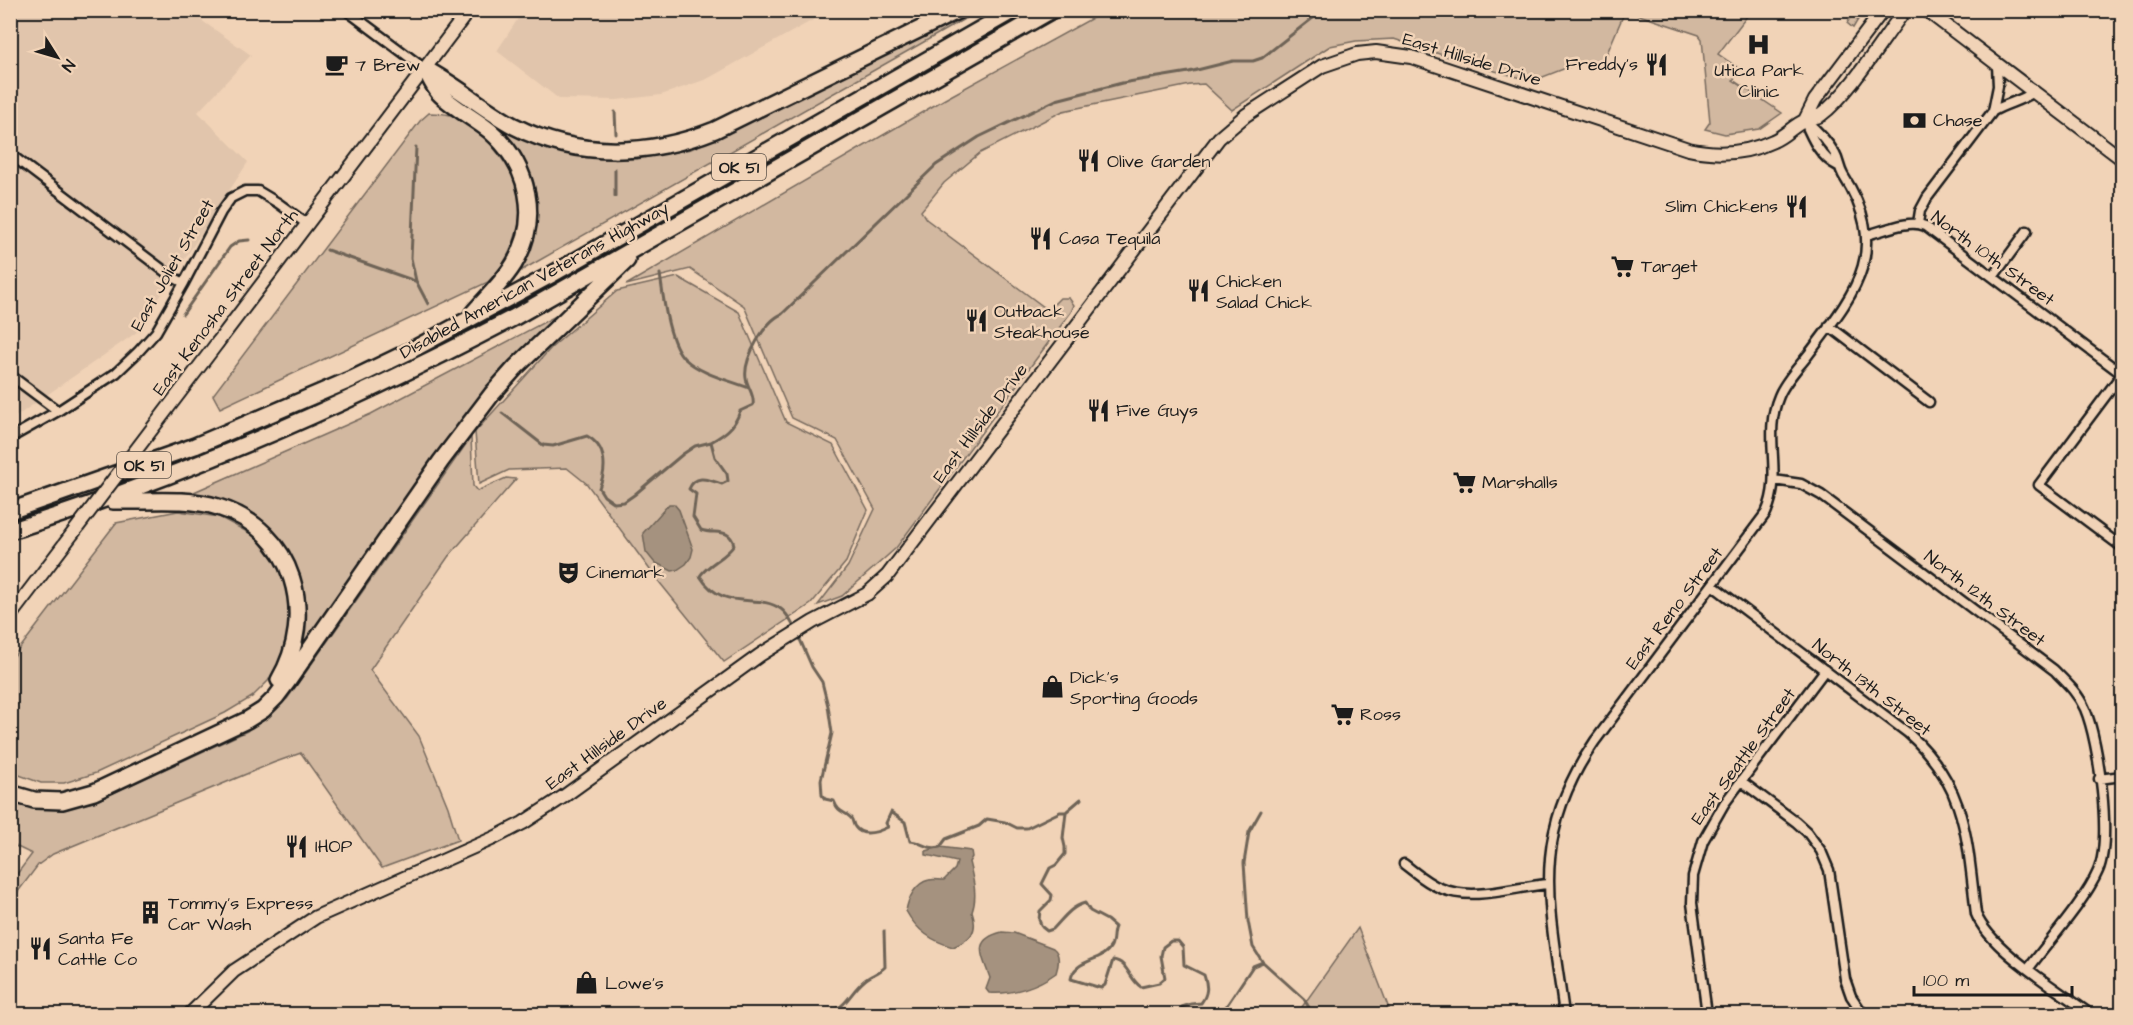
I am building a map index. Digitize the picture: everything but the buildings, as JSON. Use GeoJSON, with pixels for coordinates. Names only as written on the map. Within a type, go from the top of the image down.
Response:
{"type":"FeatureCollection","features":[{"type":"Feature","properties":{"kind":"highway"},"geometry":{"type":"LineString","coordinates":[[425,69],[448,81],[507,121],[535,135],[591,149],[617,151],[646,149],[692,139],[715,130],[958,10]]}},
{"type":"Feature","properties":{"kind":"highway","name":"Disabled American Veterans Highway"},"geometry":{"type":"LineString","coordinates":[[10,511],[195,446],[352,379],[464,323],[1014,10]]}},
{"type":"Feature","properties":{"kind":"highway","name":"Disabled American Veterans Highway"},"geometry":{"type":"LineString","coordinates":[[10,531],[190,468],[345,403],[430,362],[513,318],[1052,10]]}},
{"type":"Feature","properties":{"kind":"highway"},"geometry":{"type":"LineString","coordinates":[[425,69],[439,93],[488,130],[506,148],[523,177],[528,198],[527,229],[514,263],[464,323]]}},
{"type":"Feature","properties":{"kind":"highway"},"geometry":{"type":"LineString","coordinates":[[10,793],[34,800],[62,801],[94,792],[229,730],[263,710],[288,681],[435,471],[492,394],[516,367],[644,243]]}},
{"type":"Feature","properties":{"kind":"highway"},"geometry":{"type":"LineString","coordinates":[[10,784],[27,789],[59,793],[80,788],[233,719],[270,692],[285,669],[293,651],[298,620],[296,593],[292,579],[274,545],[256,528],[234,513],[204,504],[101,501]]}},
{"type":"Feature","properties":{"kind":"street"},"geometry":{"type":"LineString","coordinates":[[346,10],[425,69]]}},
{"type":"Feature","properties":{"kind":"street","name":"East Kenosha Street North"},"geometry":{"type":"LineString","coordinates":[[10,616],[469,10]]}},
{"type":"Feature","properties":{"kind":"street","name":"East Hillside Drive"},"geometry":{"type":"LineString","coordinates":[[1805,120],[1815,100],[1883,10]]}},
{"type":"Feature","properties":{"kind":"street","name":"East Hillside Drive"},"geometry":{"type":"LineString","coordinates":[[190,1014],[234,971],[315,917],[494,838],[523,822],[563,797],[716,686],[781,642],[813,622],[867,594],[887,576],[1219,138],[1241,118],[1322,66],[1357,54],[1376,52],[1397,54],[1459,72],[1702,152],[1744,151],[1773,142],[1805,120],[1820,116],[1846,88],[1905,10]]}},
{"type":"Feature","properties":{"kind":"street"},"geometry":{"type":"LineString","coordinates":[[1926,10],[2122,159]]}},
{"type":"Feature","properties":{"kind":"street"},"geometry":{"type":"LineString","coordinates":[[1918,223],[1920,212],[1927,198],[1993,111],[1998,86],[1997,64]]}},
{"type":"Feature","properties":{"kind":"street"},"geometry":{"type":"LineString","coordinates":[[1993,111],[2009,103],[2023,100],[2034,92]]}},
{"type":"Feature","properties":{"kind":"street"},"geometry":{"type":"LineString","coordinates":[[1805,120],[1821,134],[1837,157],[1838,166],[1862,211],[1866,235]]}},
{"type":"Feature","properties":{"kind":"street"},"geometry":{"type":"LineString","coordinates":[[10,154],[171,276],[184,283]]}},
{"type":"Feature","properties":{"kind":"street","name":"East Joliet Street"},"geometry":{"type":"LineString","coordinates":[[10,438],[58,411],[116,373],[138,352],[156,332],[221,212],[231,198],[245,190],[258,191],[268,195],[307,224]]}},
{"type":"Feature","properties":{"kind":"street","name":"North 10th Street"},"geometry":{"type":"LineString","coordinates":[[1866,235],[1918,223],[1925,226],[2122,374]]}},
{"type":"Feature","properties":{"kind":"street"},"geometry":{"type":"LineString","coordinates":[[1993,277],[2027,231]]}},
{"type":"Feature","properties":{"kind":"street","name":"East Reno Street"},"geometry":{"type":"LineString","coordinates":[[1564,1014],[1548,901],[1549,853],[1562,802],[1582,760],[1766,513],[1772,500],[1774,480],[1770,435],[1778,397],[1844,307],[1859,279],[1867,249],[1866,235]]}},
{"type":"Feature","properties":{"kind":"street"},"geometry":{"type":"LineString","coordinates":[[1829,326],[1929,402]]}},
{"type":"Feature","properties":{"kind":"street"},"geometry":{"type":"LineString","coordinates":[[2122,374],[2040,485],[2122,547]]}},
{"type":"Feature","properties":{"kind":"street"},"geometry":{"type":"LineString","coordinates":[[10,375],[58,411]]}},
{"type":"Feature","properties":{"kind":"street","name":"North 12th Street"},"geometry":{"type":"LineString","coordinates":[[1774,480],[1801,484],[1821,495],[2054,670],[2075,692],[2085,708],[2092,732],[2105,823],[2105,841],[2098,872],[2083,897],[2029,968]]}},
{"type":"Feature","properties":{"kind":"street","name":"North 13th Street"},"geometry":{"type":"LineString","coordinates":[[1712,585],[1921,745],[1940,768],[1959,804],[1964,823],[1976,914],[1981,924],[1998,945],[2086,1011]]}},
{"type":"Feature","properties":{"kind":"street","name":"East Seattle Street"},"geometry":{"type":"LineString","coordinates":[[1707,1014],[1692,903],[1695,864],[1703,840],[1741,781],[1825,670]]}},
{"type":"Feature","properties":{"kind":"street"},"geometry":{"type":"LineString","coordinates":[[2099,779],[2122,776]]}},
{"type":"Feature","properties":{"kind":"street"},"geometry":{"type":"LineString","coordinates":[[1741,781],[1796,822],[1821,851],[1829,870],[1845,979],[1851,996],[1863,1014]]}},
{"type":"Feature","properties":{"kind":"street"},"geometry":{"type":"LineString","coordinates":[[1404,864],[1426,881],[1456,892],[1482,893],[1548,884]]}},
{"type":"Feature","properties":{"kind":"shaded area"},"geometry":{"type":"Polygon","coordinates":[[[1459,10],[1471,13],[1528,10],[1751,11],[1718,54],[1741,70],[1733,80],[1782,113],[1759,129],[1725,134],[1705,129],[1710,122],[1702,39],[1699,35],[1636,14],[1623,16],[1602,65],[1584,61],[1540,78],[1537,82],[1476,66],[1394,39],[1356,41],[1330,46],[1232,110],[1204,84],[1190,85],[1063,111],[980,153],[944,183],[921,211],[926,219],[1048,310],[1060,298],[1069,298],[1074,305],[896,548],[842,596],[818,605],[848,566],[875,509],[837,440],[792,418],[744,306],[690,269],[626,285],[945,99],[1105,11],[1459,10]]]}},
{"type":"Feature","properties":{"kind":"shaded area"},"geometry":{"type":"Polygon","coordinates":[[[11,11],[188,11],[251,55],[198,112],[248,162],[137,332],[11,420],[11,11]]]}},
{"type":"Feature","properties":{"kind":"shaded area"},"geometry":{"type":"Polygon","coordinates":[[[523,11],[829,11],[707,79],[661,95],[617,100],[559,99],[497,51],[523,11]]]}},
{"type":"Feature","properties":{"kind":"shaded area"},"geometry":{"type":"Polygon","coordinates":[[[1847,11],[1863,11],[1853,28],[1847,23],[1852,15],[1847,11]]]}},
{"type":"Feature","properties":{"kind":"shaded area"},"geometry":{"type":"Polygon","coordinates":[[[968,12],[973,14],[517,273],[532,244],[538,203],[533,180],[520,152],[500,129],[502,126],[530,141],[560,151],[595,158],[637,159],[691,149],[867,64],[968,12]]]}},
{"type":"Feature","properties":{"kind":"shaded area"},"geometry":{"type":"Polygon","coordinates":[[[429,113],[457,117],[473,127],[491,144],[513,177],[520,198],[519,223],[514,241],[501,266],[488,282],[220,408],[213,395],[420,121],[429,113]]]}},
{"type":"Feature","properties":{"kind":"shaded area"},"geometry":{"type":"Polygon","coordinates":[[[678,277],[739,312],[786,422],[833,445],[868,510],[846,562],[811,604],[724,662],[656,578],[587,484],[567,468],[509,470],[479,484],[475,432],[551,348],[617,291],[678,277]]]}},
{"type":"Feature","properties":{"kind":"shaded area"},"geometry":{"type":"Polygon","coordinates":[[[567,310],[524,353],[305,650],[301,648],[305,614],[302,588],[280,541],[263,524],[190,496],[194,492],[371,414],[567,310]]]}},
{"type":"Feature","properties":{"kind":"shaded area"},"geometry":{"type":"Polygon","coordinates":[[[471,437],[473,486],[477,491],[506,478],[516,479],[448,557],[370,670],[419,736],[448,807],[458,840],[382,868],[301,753],[53,854],[38,865],[11,901],[11,882],[32,854],[11,844],[11,804],[57,809],[94,802],[247,731],[287,699],[471,437]]]}},
{"type":"Feature","properties":{"kind":"shaded area"},"geometry":{"type":"Polygon","coordinates":[[[669,504],[674,504],[679,510],[693,549],[686,564],[672,571],[654,562],[646,552],[643,533],[669,504]]]}},
{"type":"Feature","properties":{"kind":"shaded area"},"geometry":{"type":"Polygon","coordinates":[[[178,511],[219,517],[255,536],[278,565],[289,587],[291,620],[286,653],[268,681],[252,697],[225,713],[96,773],[64,783],[41,783],[11,772],[10,661],[116,523],[178,511]]]}},
{"type":"Feature","properties":{"kind":"shaded area"},"geometry":{"type":"Polygon","coordinates":[[[940,847],[971,851],[972,857],[969,862],[975,893],[972,912],[974,930],[968,938],[953,947],[938,942],[926,934],[906,911],[910,897],[920,884],[929,880],[944,880],[955,869],[957,862],[926,855],[926,851],[940,847]]]}},
{"type":"Feature","properties":{"kind":"shaded area"},"geometry":{"type":"Polygon","coordinates":[[[1358,928],[1391,1014],[1297,1014],[1358,928]]]}},
{"type":"Feature","properties":{"kind":"shaded area"},"geometry":{"type":"Polygon","coordinates":[[[1002,932],[1014,933],[1056,950],[1058,963],[1056,973],[1024,989],[1007,993],[989,993],[986,989],[990,978],[982,955],[982,944],[992,935],[1002,932]]]}},
{"type":"Feature","properties":{"kind":"waterway"},"geometry":{"type":"LineString","coordinates":[[711,442],[729,430],[740,411],[753,405],[746,370],[752,351],[762,332],[936,165],[979,137],[1056,100],[1122,83],[1189,72],[1233,61],[1253,61],[1262,58],[1323,10]]}},
{"type":"Feature","properties":{"kind":"waterway"},"geometry":{"type":"LineString","coordinates":[[615,112],[616,134]]}},
{"type":"Feature","properties":{"kind":"waterway"},"geometry":{"type":"LineString","coordinates":[[416,147],[411,258],[416,281],[428,304]]}},
{"type":"Feature","properties":{"kind":"waterway"},"geometry":{"type":"LineString","coordinates":[[615,169],[615,196]]}},
{"type":"Feature","properties":{"kind":"waterway"},"geometry":{"type":"LineString","coordinates":[[183,314],[230,247],[239,241],[249,240]]}},
{"type":"Feature","properties":{"kind":"waterway"},"geometry":{"type":"LineString","coordinates":[[327,250],[415,281]]}},
{"type":"Feature","properties":{"kind":"waterway"},"geometry":{"type":"LineString","coordinates":[[660,274],[667,319],[679,352],[699,369],[749,388]]}},
{"type":"Feature","properties":{"kind":"waterway"},"geometry":{"type":"LineString","coordinates":[[502,413],[543,445],[553,446],[587,436],[594,441],[604,459],[599,488],[604,496],[614,503],[624,502],[634,495],[695,446],[711,442],[715,457],[727,474],[728,481],[722,484],[699,479],[692,484],[689,489],[696,494],[693,517],[701,530],[725,534],[732,539],[734,545],[727,554],[700,576],[719,594],[729,598],[772,604],[781,609],[795,629]]}},
{"type":"Feature","properties":{"kind":"waterway"},"geometry":{"type":"LineString","coordinates":[[798,635],[812,667],[822,682],[828,706],[832,733],[821,780],[822,795],[825,799],[834,801],[839,810],[851,818],[855,827],[866,833],[888,827],[886,823],[891,812],[905,822],[910,841],[932,847],[940,847],[946,839],[979,826],[987,819],[1005,822],[1017,828],[1027,828],[1060,812],[1066,812],[1063,838],[1065,854],[1056,865],[1050,868],[1042,884],[1052,895],[1051,900],[1040,911],[1039,920],[1047,931],[1053,929],[1071,910],[1085,903],[1090,911],[1115,927],[1112,944],[1107,951],[1077,968],[1071,979],[1101,988],[1105,985],[1113,960],[1122,964],[1141,987],[1159,983],[1165,978],[1161,956],[1163,947],[1171,941],[1178,941],[1183,947],[1184,965],[1204,975],[1207,986],[1201,1003],[1182,1007],[1181,1014]]}},
{"type":"Feature","properties":{"kind":"waterway"},"geometry":{"type":"LineString","coordinates":[[1067,811],[1081,799]]}},
{"type":"Feature","properties":{"kind":"waterway"},"geometry":{"type":"LineString","coordinates":[[1261,811],[1249,832],[1244,863],[1248,921],[1253,947],[1262,961]]}},
{"type":"Feature","properties":{"kind":"waterway"},"geometry":{"type":"LineString","coordinates":[[824,1014],[838,1008],[859,985],[885,967],[884,931]]}},
{"type":"Feature","properties":{"kind":"waterway"},"geometry":{"type":"LineString","coordinates":[[1221,1014],[1253,966],[1263,962],[1304,999],[1311,1011],[1335,1014]]}},
{"type":"Feature","properties":{"kind":"place","name":"Utica Park Clinic"},"geometry":{"type":"Point","coordinates":[1759,44]}},
{"type":"Feature","properties":{"kind":"place","name":"Freddy's"},"geometry":{"type":"Point","coordinates":[1656,64]}},
{"type":"Feature","properties":{"kind":"place","name":"7 Brew"},"geometry":{"type":"Point","coordinates":[337,65]}},
{"type":"Feature","properties":{"kind":"place","name":"Chase"},"geometry":{"type":"Point","coordinates":[1915,120]}},
{"type":"Feature","properties":{"kind":"place","name":"Olive Garden"},"geometry":{"type":"Point","coordinates":[1089,161]}},
{"type":"Feature","properties":{"kind":"place","name":"Slim Chickens"},"geometry":{"type":"Point","coordinates":[1796,206]}},
{"type":"Feature","properties":{"kind":"place","name":"Casa Tequila"},"geometry":{"type":"Point","coordinates":[1041,238]}},
{"type":"Feature","properties":{"kind":"place","name":"Target"},"geometry":{"type":"Point","coordinates":[1623,266]}},
{"type":"Feature","properties":{"kind":"place","name":"Chicken Salad Chick"},"geometry":{"type":"Point","coordinates":[1198,291]}},
{"type":"Feature","properties":{"kind":"place","name":"Outback Steakhouse"},"geometry":{"type":"Point","coordinates":[976,321]}},
{"type":"Feature","properties":{"kind":"place","name":"Five Guys"},"geometry":{"type":"Point","coordinates":[1098,410]}},
{"type":"Feature","properties":{"kind":"place","name":"Marshalls"},"geometry":{"type":"Point","coordinates":[1464,482]}},
{"type":"Feature","properties":{"kind":"place","name":"Cinemark"},"geometry":{"type":"Point","coordinates":[568,572]}},
{"type":"Feature","properties":{"kind":"place","name":"Dick's Sporting Goods"},"geometry":{"type":"Point","coordinates":[1052,687]}},
{"type":"Feature","properties":{"kind":"place","name":"Ross"},"geometry":{"type":"Point","coordinates":[1342,714]}},
{"type":"Feature","properties":{"kind":"place","name":"IHOP"},"geometry":{"type":"Point","coordinates":[297,846]}},
{"type":"Feature","properties":{"kind":"place","name":"Tommy's Express Car Wash"},"geometry":{"type":"Point","coordinates":[150,913]}},
{"type":"Feature","properties":{"kind":"place","name":"Santa Fe Cattle Co"},"geometry":{"type":"Point","coordinates":[40,948]}},
{"type":"Feature","properties":{"kind":"place","name":"Lowe's"},"geometry":{"type":"Point","coordinates":[587,983]}}]}
